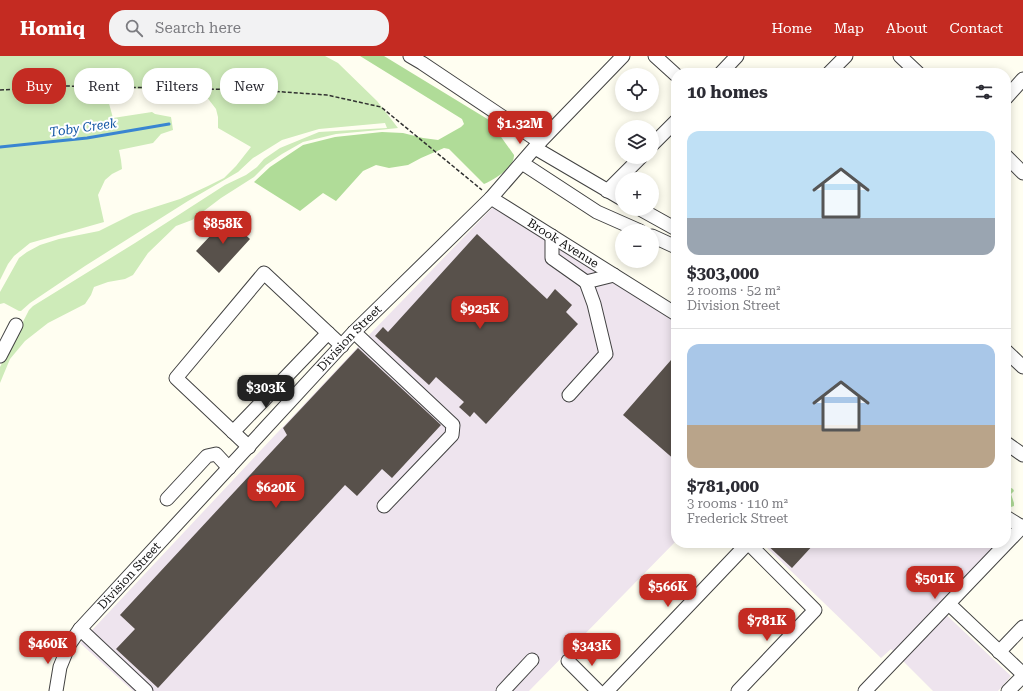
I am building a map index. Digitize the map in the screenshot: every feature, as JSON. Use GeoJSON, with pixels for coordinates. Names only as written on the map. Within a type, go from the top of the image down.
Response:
{"type":"FeatureCollection","features":[{"type":"Feature","properties":{"kind":"street"},"geometry":{"type":"LineString","coordinates":[[410,56],[426,60],[537,145],[615,195]]}},
{"type":"Feature","properties":{"kind":"street","name":"Division Street"},"geometry":{"type":"LineString","coordinates":[[56,691],[60,668],[69,645],[80,629],[354,332],[491,198],[537,145],[623,56]]}},
{"type":"Feature","properties":{"kind":"street"},"geometry":{"type":"LineString","coordinates":[[655,56],[671,70]]}},
{"type":"Feature","properties":{"kind":"street"},"geometry":{"type":"LineString","coordinates":[[726,68],[737,56]]}},
{"type":"Feature","properties":{"kind":"street"},"geometry":{"type":"LineString","coordinates":[[834,68],[846,56]]}},
{"type":"Feature","properties":{"kind":"street"},"geometry":{"type":"LineString","coordinates":[[900,56],[913,68]]}},
{"type":"Feature","properties":{"kind":"street"},"geometry":{"type":"LineString","coordinates":[[1011,92],[1023,79]]}},
{"type":"Feature","properties":{"kind":"street"},"geometry":{"type":"LineString","coordinates":[[659,138],[671,126]]}},
{"type":"Feature","properties":{"kind":"street"},"geometry":{"type":"LineString","coordinates":[[1011,161],[1023,173]]}},
{"type":"Feature","properties":{"kind":"street"},"geometry":{"type":"LineString","coordinates":[[522,163],[597,212],[624,224]]}},
{"type":"Feature","properties":{"kind":"street"},"geometry":{"type":"LineString","coordinates":[[608,191],[634,164]]}},
{"type":"Feature","properties":{"kind":"street","name":"Brook Avenue"},"geometry":{"type":"LineString","coordinates":[[491,198],[671,311]]}},
{"type":"Feature","properties":{"kind":"street"},"geometry":{"type":"LineString","coordinates":[[653,216],[671,226]]}},
{"type":"Feature","properties":{"kind":"street"},"geometry":{"type":"LineString","coordinates":[[552,236],[552,258],[586,282],[594,304],[606,354],[569,395]]}},
{"type":"Feature","properties":{"kind":"street"},"geometry":{"type":"LineString","coordinates":[[659,239],[671,245]]}},
{"type":"Feature","properties":{"kind":"street"},"geometry":{"type":"LineString","coordinates":[[249,447],[176,378],[264,273],[342,346]]}},
{"type":"Feature","properties":{"kind":"street"},"geometry":{"type":"LineString","coordinates":[[586,282],[614,275]]}},
{"type":"Feature","properties":{"kind":"street"},"geometry":{"type":"LineString","coordinates":[[0,356],[16,325]]}},
{"type":"Feature","properties":{"kind":"street"},"geometry":{"type":"LineString","coordinates":[[354,332],[453,425],[452,434],[384,506]]}},
{"type":"Feature","properties":{"kind":"street"},"geometry":{"type":"LineString","coordinates":[[234,432],[328,333]]}},
{"type":"Feature","properties":{"kind":"street"},"geometry":{"type":"LineString","coordinates":[[1011,356],[1023,367]]}},
{"type":"Feature","properties":{"kind":"street"},"geometry":{"type":"LineString","coordinates":[[268,397],[283,410]]}},
{"type":"Feature","properties":{"kind":"street"},"geometry":{"type":"LineString","coordinates":[[1011,446],[1023,454]]}},
{"type":"Feature","properties":{"kind":"street"},"geometry":{"type":"LineString","coordinates":[[167,499],[207,456],[216,454],[229,468]]}},
{"type":"Feature","properties":{"kind":"street"},"geometry":{"type":"LineString","coordinates":[[1011,520],[1023,526],[1011,539]]}},
{"type":"Feature","properties":{"kind":"street"},"geometry":{"type":"LineString","coordinates":[[607,691],[743,548]]}},
{"type":"Feature","properties":{"kind":"street"},"geometry":{"type":"LineString","coordinates":[[738,691],[814,610],[753,548]]}},
{"type":"Feature","properties":{"kind":"street"},"geometry":{"type":"LineString","coordinates":[[865,691],[1002,548]]}},
{"type":"Feature","properties":{"kind":"street"},"geometry":{"type":"LineString","coordinates":[[949,604],[1023,675],[1008,691]]}},
{"type":"Feature","properties":{"kind":"street"},"geometry":{"type":"LineString","coordinates":[[999,652],[1023,627]]}},
{"type":"Feature","properties":{"kind":"street"},"geometry":{"type":"LineString","coordinates":[[80,629],[146,691]]}},
{"type":"Feature","properties":{"kind":"street"},"geometry":{"type":"LineString","coordinates":[[502,691],[532,660]]}},
{"type":"Feature","properties":{"kind":"street"},"geometry":{"type":"LineString","coordinates":[[568,661],[598,691]]}},
{"type":"Feature","properties":{"kind":"path"},"geometry":{"type":"LineString","coordinates":[[0,90],[65,86],[255,90],[326,95],[381,107],[491,198]]}},
{"type":"Feature","properties":{"kind":"shaded area"},"geometry":{"type":"Polygon","coordinates":[[[493,207],[671,318],[671,546],[529,691],[133,691],[80,643],[369,335],[493,207]]]}},
{"type":"Feature","properties":{"kind":"shaded area"},"geometry":{"type":"Polygon","coordinates":[[[767,548],[993,548],[937,606],[1011,676],[998,691],[933,691],[891,649],[881,658],[767,548]]]}},
{"type":"Feature","properties":{"kind":"green space"},"geometry":{"type":"Polygon","coordinates":[[[0,56],[325,56],[338,63],[377,101],[398,128],[336,134],[303,142],[282,154],[266,165],[254,177],[221,198],[192,220],[176,226],[148,253],[133,275],[125,279],[108,282],[94,287],[85,304],[48,323],[25,341],[10,359],[0,383],[0,367],[29,310],[33,306],[225,185],[246,175],[257,167],[264,159],[280,148],[319,132],[387,128],[385,123],[319,129],[282,140],[253,158],[238,172],[188,201],[85,266],[19,311],[4,303],[0,304],[0,292],[19,258],[27,252],[40,245],[59,239],[99,231],[133,214],[180,199],[208,186],[224,178],[251,147],[218,128],[218,117],[216,109],[212,104],[212,68],[142,68],[142,89],[134,88],[134,68],[74,68],[74,104],[109,104],[113,118],[152,112],[171,117],[173,130],[161,134],[153,143],[119,150],[122,169],[112,174],[105,180],[98,195],[104,222],[30,243],[14,256],[0,280],[0,56]]]}},
{"type":"Feature","properties":{"kind":"green space"},"geometry":{"type":"Polygon","coordinates":[[[360,56],[384,56],[489,120],[514,155],[511,164],[498,176],[484,184],[449,149],[444,148],[408,165],[389,168],[376,165],[363,171],[336,201],[323,193],[300,211],[254,182],[270,167],[303,145],[335,137],[382,132],[403,133],[438,140],[464,124],[462,119],[360,56]]]}},
{"type":"Feature","properties":{"kind":"green space"},"geometry":{"type":"Polygon","coordinates":[[[1011,488],[1013,489],[1014,491],[1011,494],[1011,488]]]}},
{"type":"Feature","properties":{"kind":"green space"},"geometry":{"type":"Polygon","coordinates":[[[1011,494],[1014,503],[1014,506],[1011,507],[1011,494]]]}},
{"type":"Feature","properties":{"kind":"building"},"geometry":{"type":"Polygon","coordinates":[[[227,218],[250,239],[219,273],[196,251],[227,218]]]}},
{"type":"Feature","properties":{"kind":"building"},"geometry":{"type":"Polygon","coordinates":[[[477,234],[547,299],[555,289],[572,305],[566,312],[578,324],[486,424],[474,412],[470,417],[459,407],[464,402],[436,377],[429,385],[375,336],[383,327],[388,332],[477,234]]]}},
{"type":"Feature","properties":{"kind":"building"},"geometry":{"type":"Polygon","coordinates":[[[358,348],[441,425],[392,478],[382,469],[357,496],[345,485],[158,688],[116,649],[135,629],[120,615],[287,435],[283,428],[358,348]]]}},
{"type":"Feature","properties":{"kind":"building"},"geometry":{"type":"Polygon","coordinates":[[[671,360],[671,457],[623,415],[671,360]]]}},
{"type":"Feature","properties":{"kind":"building"},"geometry":{"type":"Polygon","coordinates":[[[770,548],[810,548],[792,568],[770,548]]]}},
{"type":"Feature","properties":{"kind":"waterway","name":"Toby Creek"},"geometry":{"type":"LineString","coordinates":[[0,147],[87,138],[169,124]]}}]}
